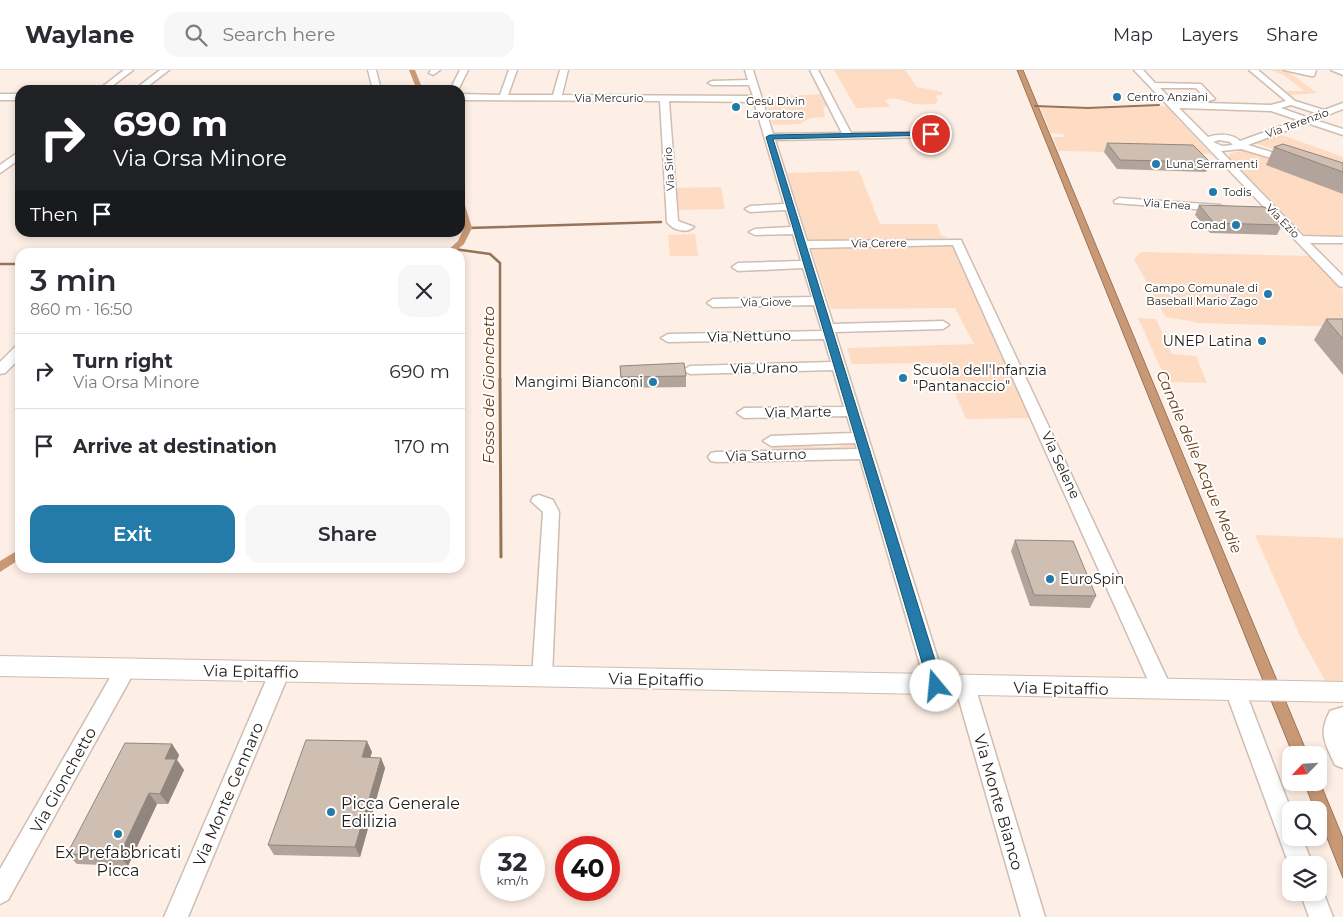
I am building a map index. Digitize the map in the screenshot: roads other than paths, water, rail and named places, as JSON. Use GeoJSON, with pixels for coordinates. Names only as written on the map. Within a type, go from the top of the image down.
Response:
{"type":"FeatureCollection","features":[{"type":"Feature","properties":{"kind":"main road","name":"Via Epitaffio"},"geometry":{"type":"LineString","coordinates":[[0,666],[936,686],[1343,692]]}},
{"type":"Feature","properties":{"kind":"street"},"geometry":{"type":"LineString","coordinates":[[109,85],[129,70]]}},
{"type":"Feature","properties":{"kind":"street"},"geometry":{"type":"LineString","coordinates":[[145,85],[165,70]]}},
{"type":"Feature","properties":{"kind":"street"},"geometry":{"type":"LineString","coordinates":[[372,70],[376,85]]}},
{"type":"Feature","properties":{"kind":"street"},"geometry":{"type":"LineString","coordinates":[[456,85],[464,70]]}},
{"type":"Feature","properties":{"kind":"street"},"geometry":{"type":"LineString","coordinates":[[503,98],[513,70]]}},
{"type":"Feature","properties":{"kind":"street"},"geometry":{"type":"LineString","coordinates":[[557,98],[564,70]]}},
{"type":"Feature","properties":{"kind":"street"},"geometry":{"type":"LineString","coordinates":[[814,70],[848,135]]}},
{"type":"Feature","properties":{"kind":"street","name":"Via Ezio"},"geometry":{"type":"LineString","coordinates":[[1138,70],[1343,283]]}},
{"type":"Feature","properties":{"kind":"street"},"geometry":{"type":"LineString","coordinates":[[1254,70],[1291,100],[1291,102]]}},
{"type":"Feature","properties":{"kind":"street"},"geometry":{"type":"LineString","coordinates":[[1288,70],[1310,74],[1312,70]]}},
{"type":"Feature","properties":{"kind":"street"},"geometry":{"type":"LineString","coordinates":[[1335,70],[1343,73]]}},
{"type":"Feature","properties":{"kind":"street"},"geometry":{"type":"LineString","coordinates":[[711,79],[751,76],[936,686]]}},
{"type":"Feature","properties":{"kind":"street"},"geometry":{"type":"LineString","coordinates":[[1152,85],[1198,86],[1215,103]]}},
{"type":"Feature","properties":{"kind":"street"},"geometry":{"type":"LineString","coordinates":[[0,97],[15,97]]}},
{"type":"Feature","properties":{"kind":"street","name":"Via Mercurio"},"geometry":{"type":"LineString","coordinates":[[465,98],[758,99]]}},
{"type":"Feature","properties":{"kind":"street","name":"Via Sirio"},"geometry":{"type":"LineString","coordinates":[[664,98],[673,222],[677,226],[688,227]]}},
{"type":"Feature","properties":{"kind":"street"},"geometry":{"type":"LineString","coordinates":[[1272,108],[1291,102],[1324,113]]}},
{"type":"Feature","properties":{"kind":"street"},"geometry":{"type":"LineString","coordinates":[[1171,105],[1215,103],[1272,108],[1343,132]]}},
{"type":"Feature","properties":{"kind":"street","name":"Via Terenzio"},"geometry":{"type":"LineString","coordinates":[[1239,144],[1343,106]]}},
{"type":"Feature","properties":{"kind":"street","name":"Via Ezio"},"geometry":{"type":"LineString","coordinates":[[1191,126],[1239,144]]}},
{"type":"Feature","properties":{"kind":"street"},"geometry":{"type":"LineString","coordinates":[[770,137],[931,134]]}},
{"type":"Feature","properties":{"kind":"street"},"geometry":{"type":"LineString","coordinates":[[1207,142],[1218,137]]}},
{"type":"Feature","properties":{"kind":"street"},"geometry":{"type":"LineString","coordinates":[[1207,142],[1239,144],[1297,163]]}},
{"type":"Feature","properties":{"kind":"street"},"geometry":{"type":"LineString","coordinates":[[1223,159],[1225,153],[1239,144]]}},
{"type":"Feature","properties":{"kind":"street"},"geometry":{"type":"LineString","coordinates":[[0,170],[15,158]]}},
{"type":"Feature","properties":{"kind":"street","name":"Via Enea"},"geometry":{"type":"LineString","coordinates":[[1120,201],[1235,209]]}},
{"type":"Feature","properties":{"kind":"street"},"geometry":{"type":"LineString","coordinates":[[750,209],[791,207]]}},
{"type":"Feature","properties":{"kind":"street"},"geometry":{"type":"LineString","coordinates":[[1255,210],[1274,211]]}},
{"type":"Feature","properties":{"kind":"street"},"geometry":{"type":"LineString","coordinates":[[755,232],[798,230]]}},
{"type":"Feature","properties":{"kind":"street"},"geometry":{"type":"LineString","coordinates":[[1301,239],[1343,240]]}},
{"type":"Feature","properties":{"kind":"street","name":"Via Cerere"},"geometry":{"type":"LineString","coordinates":[[802,245],[956,242]]}},
{"type":"Feature","properties":{"kind":"street","name":"Via Selene"},"geometry":{"type":"LineString","coordinates":[[956,242],[1100,550],[1162,689]]}},
{"type":"Feature","properties":{"kind":"street"},"geometry":{"type":"LineString","coordinates":[[738,267],[808,264]]}},
{"type":"Feature","properties":{"kind":"street","name":"Via Giove"},"geometry":{"type":"LineString","coordinates":[[713,303],[819,301]]}},
{"type":"Feature","properties":{"kind":"street","name":"Via Nettuno"},"geometry":{"type":"LineString","coordinates":[[668,338],[943,326]]}},
{"type":"Feature","properties":{"kind":"street"},"geometry":{"type":"LineString","coordinates":[[0,370],[15,355]]}},
{"type":"Feature","properties":{"kind":"street","name":"Via Urano"},"geometry":{"type":"LineString","coordinates":[[690,370],[839,366]]}},
{"type":"Feature","properties":{"kind":"street","name":"Via Marte"},"geometry":{"type":"LineString","coordinates":[[744,413],[853,411]]}},
{"type":"Feature","properties":{"kind":"street","name":"Via Saturno"},"geometry":{"type":"LineString","coordinates":[[716,457],[815,447],[861,438]]}},
{"type":"Feature","properties":{"kind":"street","name":"Via Saturno"},"geometry":{"type":"LineString","coordinates":[[771,441],[866,454]]}},
{"type":"Feature","properties":{"kind":"street"},"geometry":{"type":"LineString","coordinates":[[539,501],[546,504],[551,512],[542,677]]}},
{"type":"Feature","properties":{"kind":"street","name":"Via Gionchetto"},"geometry":{"type":"LineString","coordinates":[[0,892],[126,668]]}},
{"type":"Feature","properties":{"kind":"street","name":"Via Monte Gennaro"},"geometry":{"type":"LineString","coordinates":[[176,917],[280,671]]}},
{"type":"Feature","properties":{"kind":"street","name":"Via Monte Bianco"},"geometry":{"type":"LineString","coordinates":[[965,686],[1033,917]]}},
{"type":"Feature","properties":{"kind":"street"},"geometry":{"type":"LineString","coordinates":[[1241,690],[1298,856]]}},
{"type":"Feature","properties":{"kind":"street"},"geometry":{"type":"LineString","coordinates":[[1343,716],[1337,718],[1332,726],[1333,737],[1343,758]]}},
{"type":"Feature","properties":{"kind":"street"},"geometry":{"type":"LineString","coordinates":[[1315,901],[1321,917]]}},
{"type":"Feature","properties":{"kind":"waterway"},"geometry":{"type":"LineString","coordinates":[[412,70],[418,85]]}},
{"type":"Feature","properties":{"kind":"waterway"},"geometry":{"type":"LineString","coordinates":[[1035,106],[1088,108],[1159,105]]}},
{"type":"Feature","properties":{"kind":"waterway"},"geometry":{"type":"LineString","coordinates":[[465,218],[468,228],[465,234]]}},
{"type":"Feature","properties":{"kind":"waterway"},"geometry":{"type":"LineString","coordinates":[[468,228],[661,222]]}},
{"type":"Feature","properties":{"kind":"waterway"},"geometry":{"type":"LineString","coordinates":[[454,248],[464,237]]}},
{"type":"Feature","properties":{"kind":"waterway","name":"Fosso del Gionchetto"},"geometry":{"type":"LineString","coordinates":[[465,251],[490,254],[500,263],[500,379]]}},
{"type":"Feature","properties":{"kind":"waterway"},"geometry":{"type":"LineString","coordinates":[[0,264],[15,264]]}},
{"type":"Feature","properties":{"kind":"waterway","name":"Fosso del Gionchetto"},"geometry":{"type":"LineString","coordinates":[[500,379],[501,557]]}},
{"type":"Feature","properties":{"kind":"waterway"},"geometry":{"type":"LineString","coordinates":[[0,567],[15,556]]}},
{"type":"Feature","properties":{"kind":"place","name":"Centro Anziani"},"geometry":{"type":"Point","coordinates":[1117,97]}},
{"type":"Feature","properties":{"kind":"place","name":"Gesù Divin Lavoratore"},"geometry":{"type":"Point","coordinates":[736,107]}},
{"type":"Feature","properties":{"kind":"place","name":"Luna Serramenti"},"geometry":{"type":"Point","coordinates":[1156,164]}},
{"type":"Feature","properties":{"kind":"place","name":"Todis"},"geometry":{"type":"Point","coordinates":[1213,192]}},
{"type":"Feature","properties":{"kind":"place","name":"Conad"},"geometry":{"type":"Point","coordinates":[1236,225]}},
{"type":"Feature","properties":{"kind":"place","name":"Campo Comunale di Baseball Mario Zago"},"geometry":{"type":"Point","coordinates":[1268,294]}},
{"type":"Feature","properties":{"kind":"place","name":"UNEP Latina"},"geometry":{"type":"Point","coordinates":[1262,341]}},
{"type":"Feature","properties":{"kind":"place","name":"Scuola dell'Infanzia \"Pantanaccio\""},"geometry":{"type":"Point","coordinates":[903,378]}},
{"type":"Feature","properties":{"kind":"place","name":"Mangimi Bianconi"},"geometry":{"type":"Point","coordinates":[653,382]}},
{"type":"Feature","properties":{"kind":"place","name":"EuroSpin"},"geometry":{"type":"Point","coordinates":[1050,579]}},
{"type":"Feature","properties":{"kind":"place","name":"Picca Generale Edilizia"},"geometry":{"type":"Point","coordinates":[331,812]}},
{"type":"Feature","properties":{"kind":"place","name":"Ex Prefabbricati Picca"},"geometry":{"type":"Point","coordinates":[118,834]}},
{"type":"Feature","properties":{"kind":"water label","name":"Canale delle Acque Medie"},"geometry":{"type":"Point","coordinates":[1199,462]}}]}
